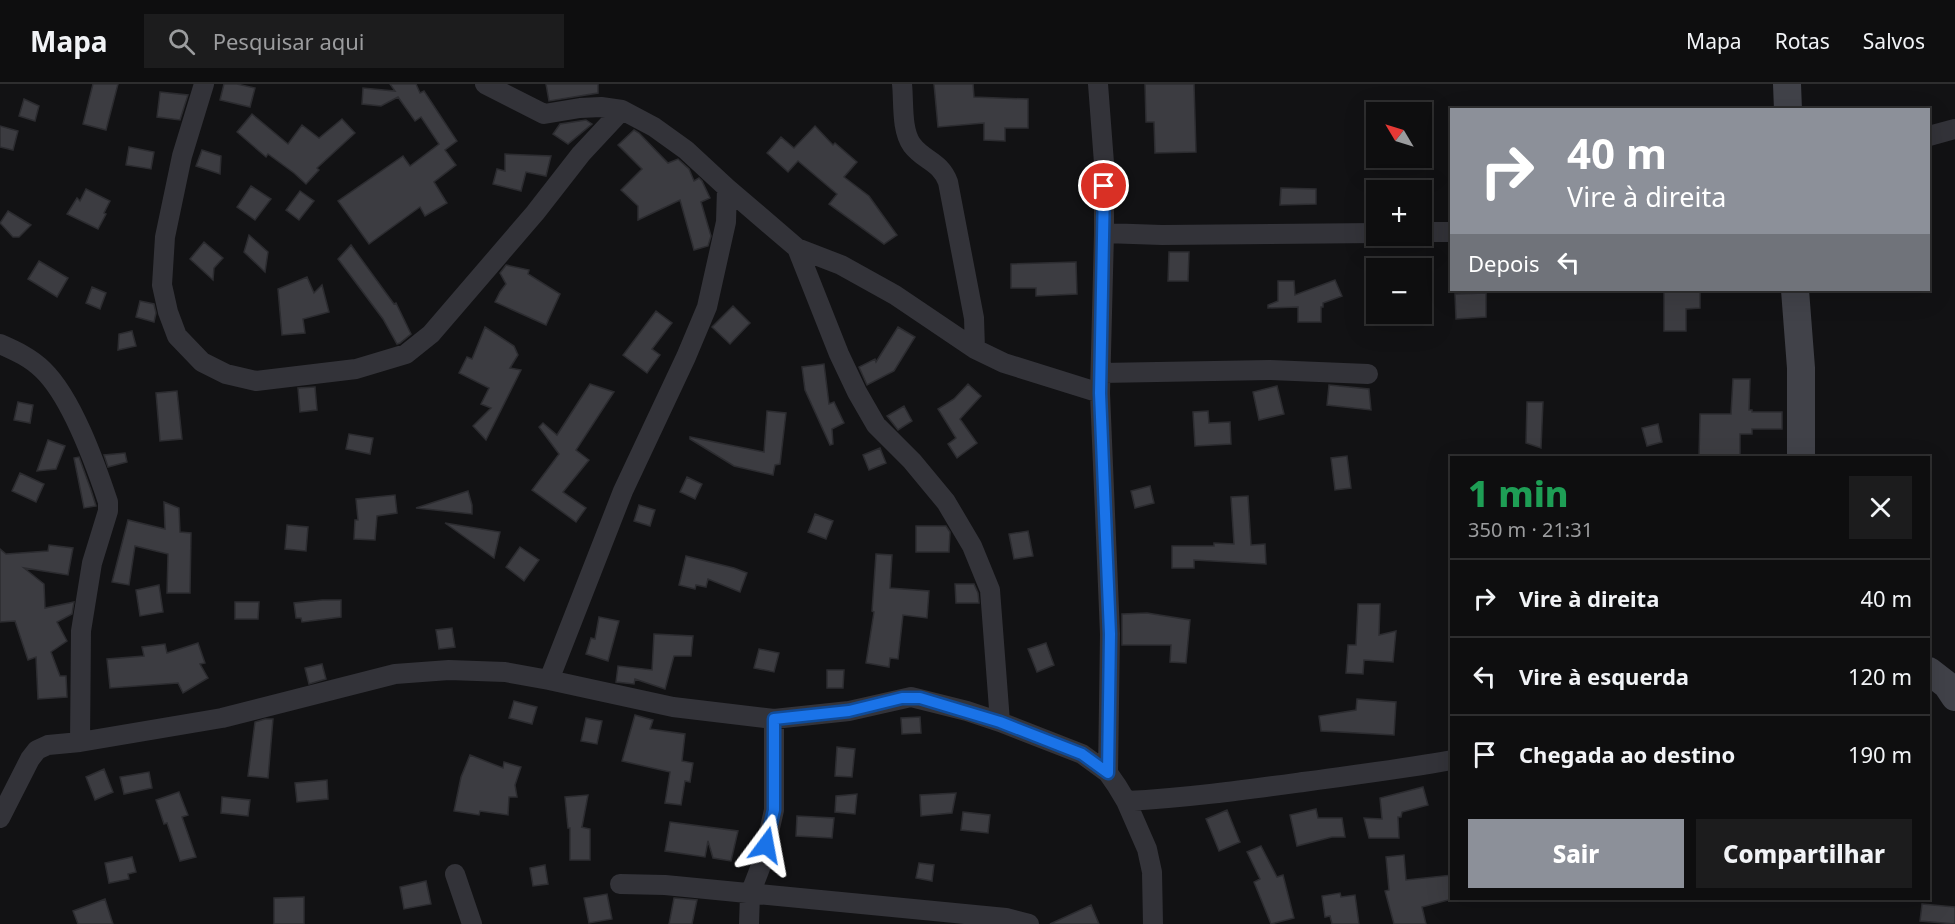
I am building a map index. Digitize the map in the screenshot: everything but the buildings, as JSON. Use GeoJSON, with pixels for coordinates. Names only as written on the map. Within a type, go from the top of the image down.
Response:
{"type":"FeatureCollection","features":[{"type":"Feature","properties":{"kind":"street"},"geometry":{"type":"LineString","coordinates":[[204,84],[182,156],[165,237],[162,285],[168,312],[177,336],[202,362],[226,374],[256,381],[356,369],[406,354],[431,334],[536,213],[581,154],[622,110]]}},
{"type":"Feature","properties":{"kind":"street"},"geometry":{"type":"LineString","coordinates":[[485,84],[544,114],[580,108],[600,107],[622,110],[654,127],[686,150],[726,188],[797,248],[841,265],[895,294],[975,350],[1004,363],[1100,393]]}},
{"type":"Feature","properties":{"kind":"street"},"geometry":{"type":"LineString","coordinates":[[902,84],[908,138],[917,151],[941,169],[948,182],[974,318],[975,350]]}},
{"type":"Feature","properties":{"kind":"street"},"geometry":{"type":"LineString","coordinates":[[1098,84],[1104,163],[1100,393],[1110,634],[1108,773]]}},
{"type":"Feature","properties":{"kind":"street"},"geometry":{"type":"LineString","coordinates":[[1787,84],[1788,108]]}},
{"type":"Feature","properties":{"kind":"street"},"geometry":{"type":"LineString","coordinates":[[1930,136],[1955,129]]}},
{"type":"Feature","properties":{"kind":"street"},"geometry":{"type":"LineString","coordinates":[[549,680],[623,491],[687,357],[707,307],[726,222],[726,188]]}},
{"type":"Feature","properties":{"kind":"street"},"geometry":{"type":"LineString","coordinates":[[1432,232],[1450,232]]}},
{"type":"Feature","properties":{"kind":"street"},"geometry":{"type":"LineString","coordinates":[[1104,233],[1162,235],[1366,233]]}},
{"type":"Feature","properties":{"kind":"street"},"geometry":{"type":"LineString","coordinates":[[797,248],[834,344],[856,392],[876,425],[912,460],[946,502],[972,546],[990,590],[1000,722]]}},
{"type":"Feature","properties":{"kind":"street"},"geometry":{"type":"LineString","coordinates":[[1795,291],[1801,368],[1801,456]]}},
{"type":"Feature","properties":{"kind":"street"},"geometry":{"type":"LineString","coordinates":[[0,345],[24,355],[43,369],[60,389],[74,416],[108,502],[108,511],[92,563],[81,631],[80,742]]}},
{"type":"Feature","properties":{"kind":"street"},"geometry":{"type":"LineString","coordinates":[[1101,373],[1270,370],[1368,374]]}},
{"type":"Feature","properties":{"kind":"street"},"geometry":{"type":"LineString","coordinates":[[0,818],[30,759],[37,750],[48,745],[80,742],[222,718],[395,674],[449,670],[506,672],[673,707],[774,719],[849,711],[911,697],[1000,722],[1082,754],[1108,773],[1126,801],[1148,849],[1152,872],[1153,924]]}},
{"type":"Feature","properties":{"kind":"street"},"geometry":{"type":"LineString","coordinates":[[1930,672],[1947,686],[1955,698]]}},
{"type":"Feature","properties":{"kind":"street"},"geometry":{"type":"LineString","coordinates":[[749,924],[750,894],[762,863],[774,810],[774,719]]}},
{"type":"Feature","properties":{"kind":"street"},"geometry":{"type":"LineString","coordinates":[[1126,801],[1229,792],[1450,760]]}},
{"type":"Feature","properties":{"kind":"street"},"geometry":{"type":"LineString","coordinates":[[455,874],[472,924]]}},
{"type":"Feature","properties":{"kind":"street"},"geometry":{"type":"LineString","coordinates":[[620,884],[665,885],[1006,918],[1029,924]]}},
{"type":"Feature","properties":{"kind":"route"},"geometry":{"type":"LineString","coordinates":[[766,845],[774,810],[774,719],[849,711],[902,698],[920,698],[1000,722],[1082,754],[1108,773],[1110,634],[1100,393],[1104,186]]}}]}
